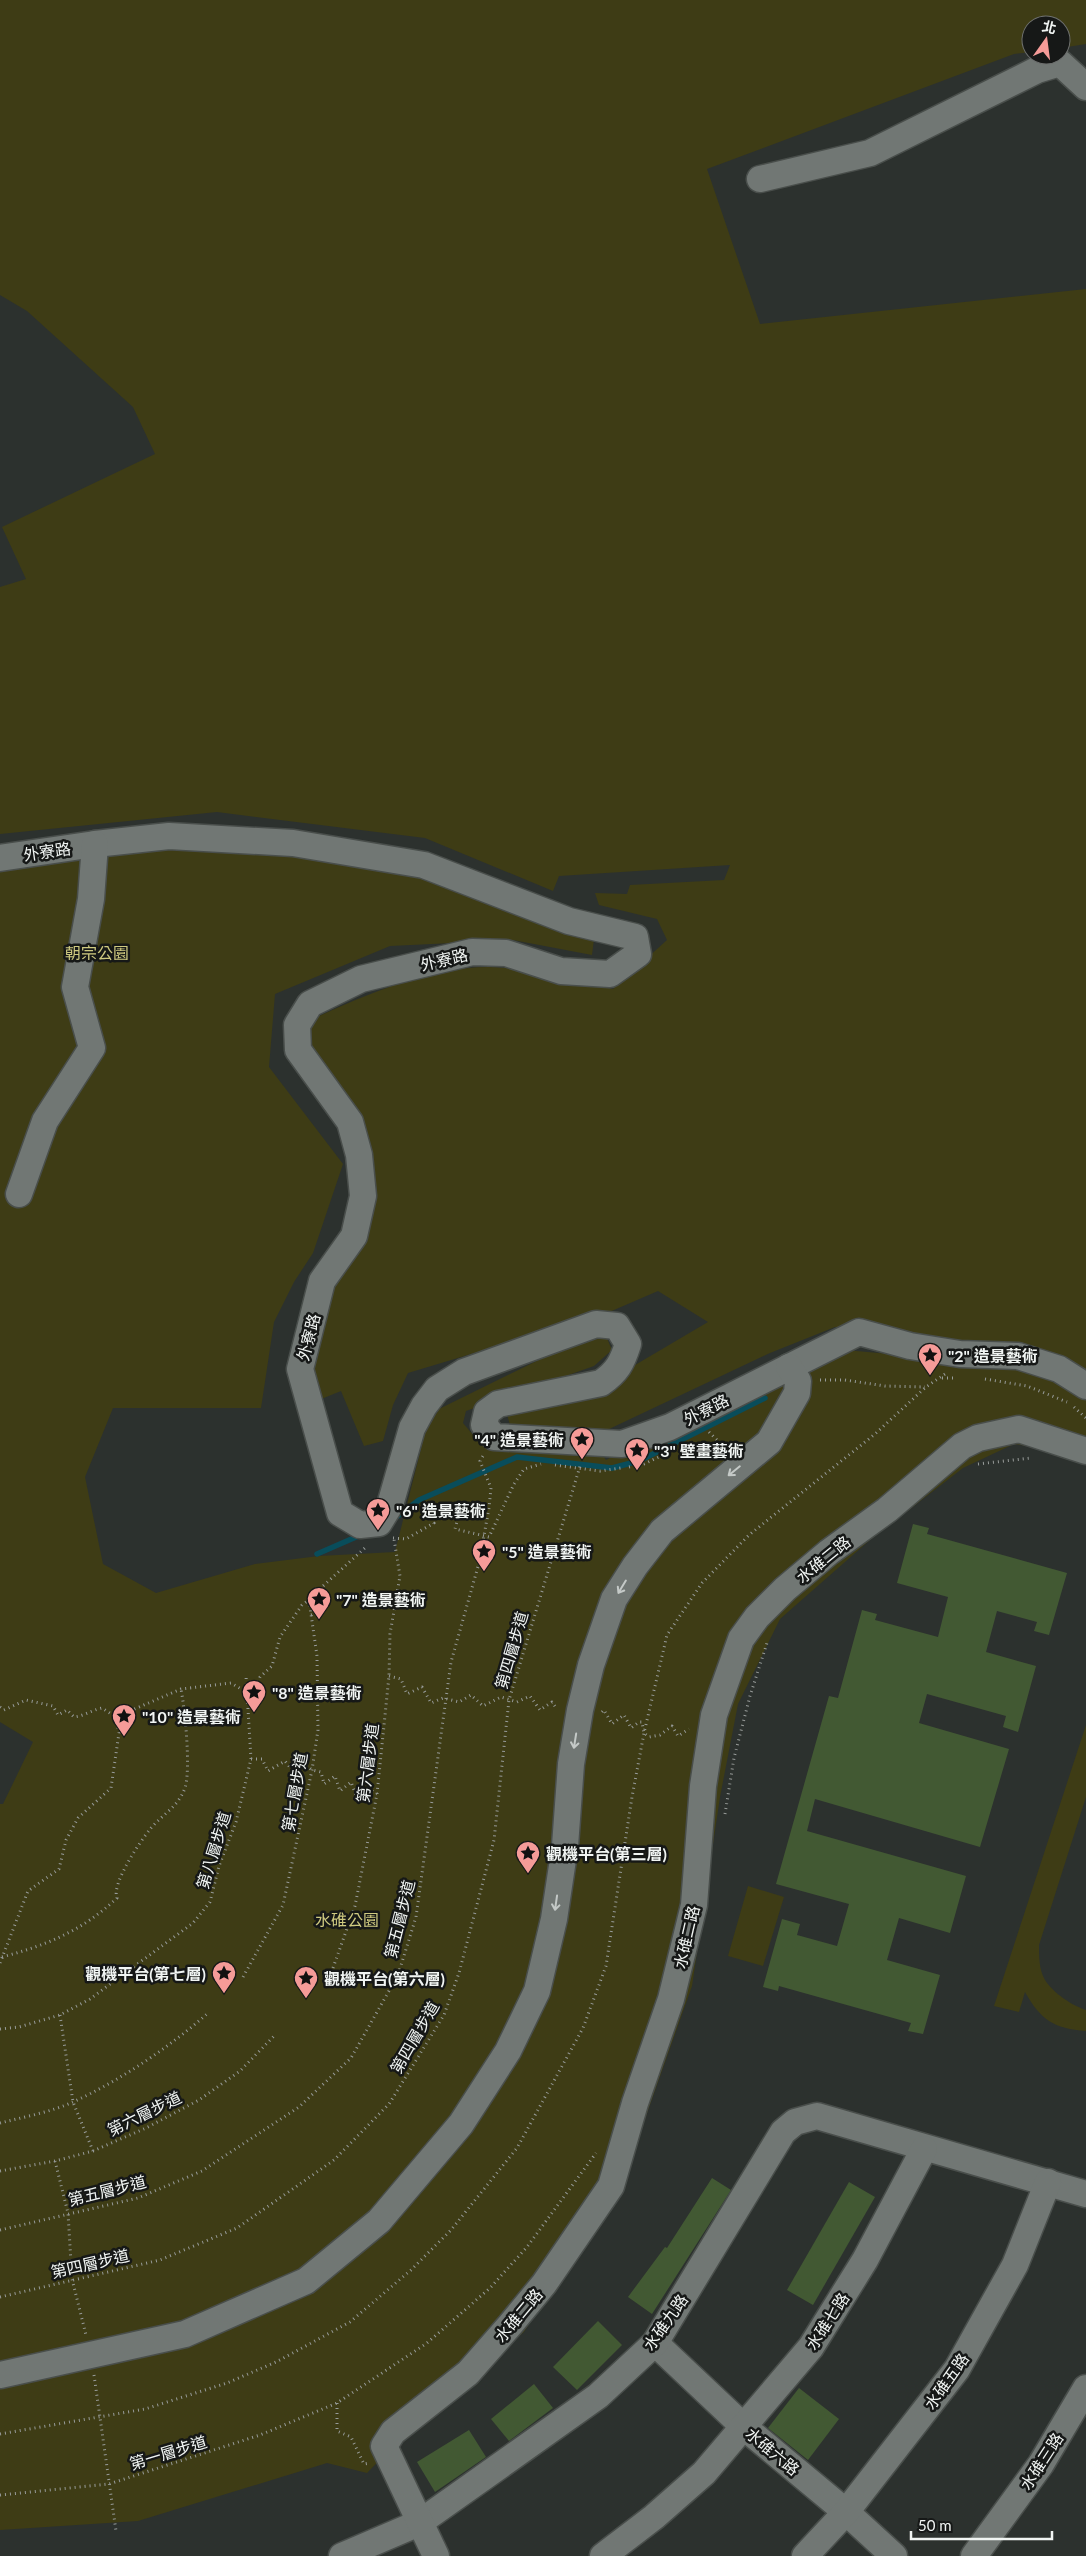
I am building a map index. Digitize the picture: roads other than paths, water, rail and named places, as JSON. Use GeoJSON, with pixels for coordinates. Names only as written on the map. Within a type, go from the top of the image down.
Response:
{"type":"FeatureCollection","features":[{"type":"Feature","properties":{"kind":"street"},"geometry":{"type":"LineString","coordinates":[[760,180],[870,153],[1037,70],[1060,63],[1086,87]]}},
{"type":"Feature","properties":{"kind":"street","name":"外寮路"},"geometry":{"type":"LineString","coordinates":[[0,858],[95,844],[169,836],[293,843],[415,863],[569,921],[635,937],[638,954],[610,974],[561,971],[506,954],[472,952],[361,979],[310,1004],[297,1025],[298,1050],[350,1122],[359,1155],[363,1196],[354,1236],[322,1281],[300,1369],[340,1513],[360,1525],[382,1535],[412,1428],[424,1406],[438,1389],[464,1372],[596,1324],[618,1326],[628,1344],[621,1365],[614,1375],[601,1383],[498,1404],[486,1412],[484,1425],[494,1437],[622,1444],[670,1427],[793,1374],[859,1332],[910,1346],[960,1354],[1018,1356],[1059,1369],[1086,1386]]}},
{"type":"Feature","properties":{"kind":"street"},"geometry":{"type":"LineString","coordinates":[[19,1194],[46,1121],[92,1048],[75,988],[90,899],[95,844]]}},
{"type":"Feature","properties":{"kind":"street"},"geometry":{"type":"LineString","coordinates":[[0,2375],[185,2334],[306,2281],[379,2221],[461,2124],[508,2051],[537,1991],[554,1919],[565,1846],[571,1764],[580,1710],[591,1666],[614,1599],[634,1566],[662,1530],[769,1442],[797,1393],[793,1374]]}},
{"type":"Feature","properties":{"kind":"street","name":"水碓二路"},"geometry":{"type":"LineString","coordinates":[[436,2556],[384,2446],[393,2432],[468,2373],[510,2325],[544,2284],[611,2186],[634,2103],[671,1999],[694,1905],[703,1786],[714,1715],[741,1639],[757,1617],[785,1589],[828,1552],[886,1510],[962,1446],[978,1438],[1018,1429],[1086,1451]]}},
{"type":"Feature","properties":{"kind":"street","name":"水碓九路"},"geometry":{"type":"LineString","coordinates":[[342,2556],[419,2523],[598,2396],[655,2343],[783,2132],[795,2122],[817,2116],[924,2148]]}},
{"type":"Feature","properties":{"kind":"street"},"geometry":{"type":"LineString","coordinates":[[924,2148],[1086,2194]]}},
{"type":"Feature","properties":{"kind":"street","name":"水碓七路"},"geometry":{"type":"LineString","coordinates":[[603,2556],[654,2517],[704,2473],[811,2347],[865,2260],[924,2148]]}},
{"type":"Feature","properties":{"kind":"street","name":"水碓五路"},"geometry":{"type":"LineString","coordinates":[[805,2556],[846,2512],[957,2369],[1015,2265],[1048,2182]]}},
{"type":"Feature","properties":{"kind":"street","name":"水碓六路"},"geometry":{"type":"LineString","coordinates":[[655,2343],[744,2427],[846,2512],[894,2556]]}},
{"type":"Feature","properties":{"kind":"street","name":"水碓三路"},"geometry":{"type":"LineString","coordinates":[[974,2556],[1041,2464],[1086,2388]]}},
{"type":"Feature","properties":{"kind":"waterway"},"geometry":{"type":"LineString","coordinates":[[395,1518],[419,1500],[517,1457],[612,1468],[639,1461],[765,1398]]}},
{"type":"Feature","properties":{"kind":"waterway"},"geometry":{"type":"LineString","coordinates":[[317,1554],[363,1534]]}},
{"type":"Feature","properties":{"kind":"place","name":"\"2\" 造景藝術"},"geometry":{"type":"Point","coordinates":[930,1376]}},
{"type":"Feature","properties":{"kind":"place","name":"\"4\" 造景藝術"},"geometry":{"type":"Point","coordinates":[582,1460]}},
{"type":"Feature","properties":{"kind":"place","name":"\"3\" 壁畫藝術"},"geometry":{"type":"Point","coordinates":[637,1471]}},
{"type":"Feature","properties":{"kind":"place","name":"\"6\" 造景藝術"},"geometry":{"type":"Point","coordinates":[378,1531]}},
{"type":"Feature","properties":{"kind":"place","name":"\"5\" 造景藝術"},"geometry":{"type":"Point","coordinates":[484,1572]}},
{"type":"Feature","properties":{"kind":"place","name":"\"7\" 造景藝術"},"geometry":{"type":"Point","coordinates":[319,1620]}},
{"type":"Feature","properties":{"kind":"place","name":"\"8\" 造景藝術"},"geometry":{"type":"Point","coordinates":[254,1713]}},
{"type":"Feature","properties":{"kind":"place","name":"\"10\" 造景藝術"},"geometry":{"type":"Point","coordinates":[124,1737]}},
{"type":"Feature","properties":{"kind":"place","name":"觀機平台(第三層)"},"geometry":{"type":"Point","coordinates":[528,1874]}},
{"type":"Feature","properties":{"kind":"place","name":"觀機平台(第七層)"},"geometry":{"type":"Point","coordinates":[224,1994]}},
{"type":"Feature","properties":{"kind":"place","name":"觀機平台(第六層)"},"geometry":{"type":"Point","coordinates":[306,1999]}},
{"type":"Feature","properties":{"kind":"park label","name":"朝宗公園"},"geometry":{"type":"Point","coordinates":[97,952]}},
{"type":"Feature","properties":{"kind":"park label","name":"水碓公園"},"geometry":{"type":"Point","coordinates":[347,1919]}}]}
